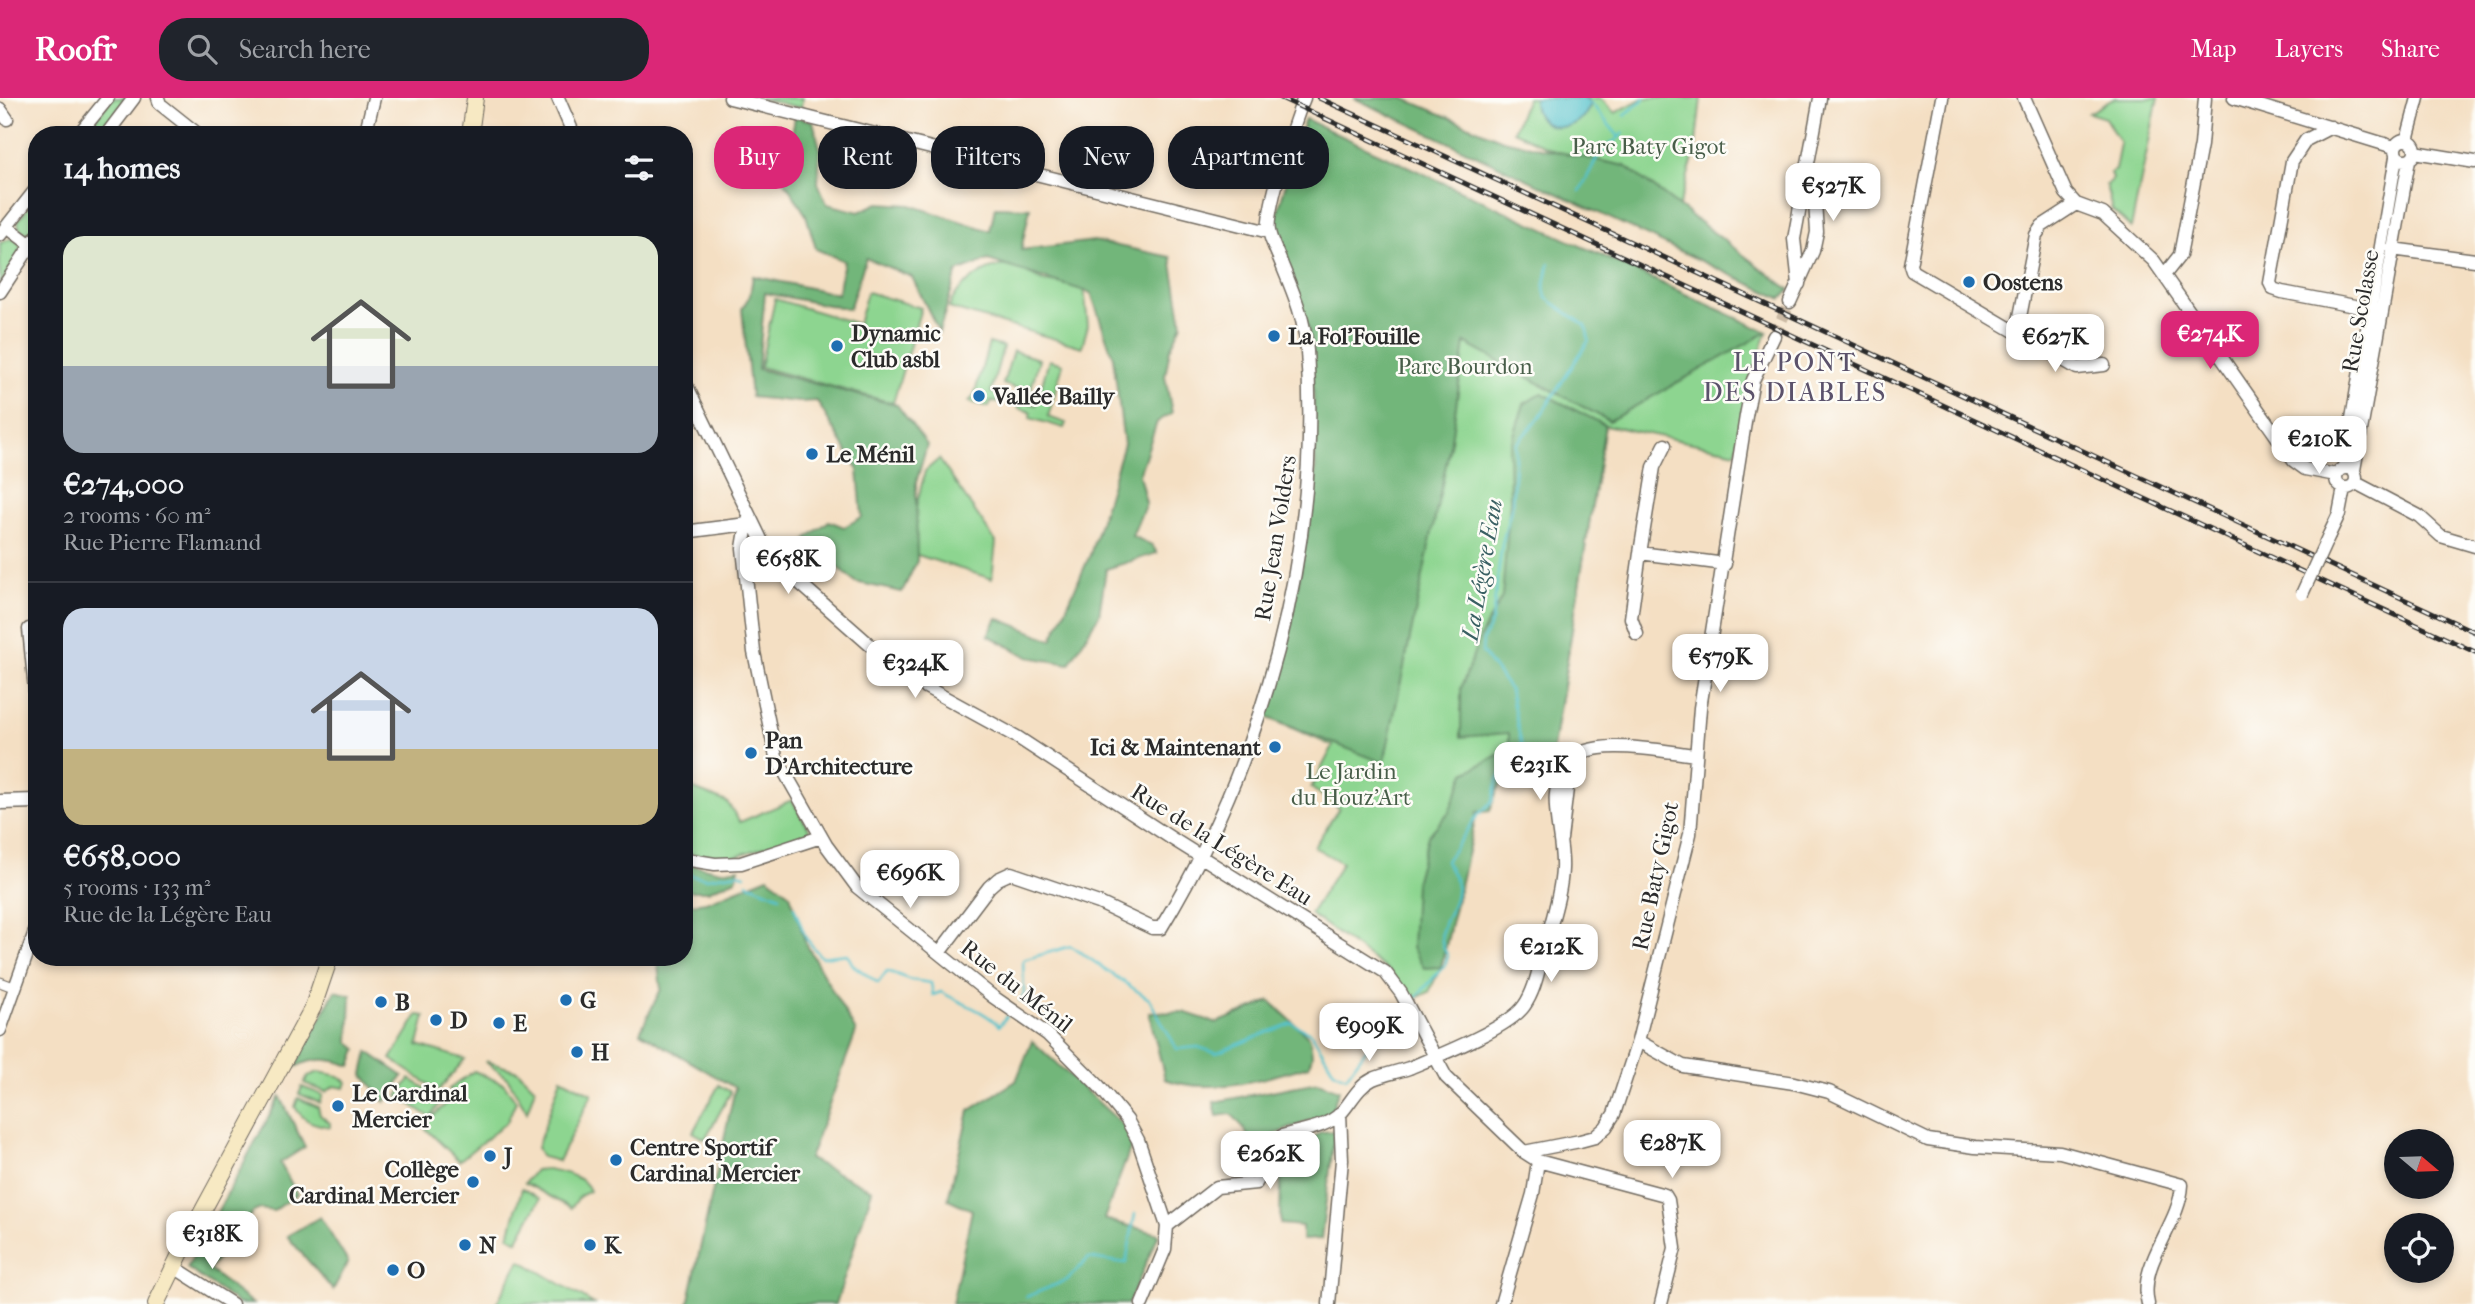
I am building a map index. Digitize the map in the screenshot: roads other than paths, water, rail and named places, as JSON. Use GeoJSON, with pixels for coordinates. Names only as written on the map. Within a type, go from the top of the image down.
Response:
{"type":"FeatureCollection","features":[{"type":"Feature","properties":{"kind":"main road"},"geometry":{"type":"LineString","coordinates":[[472,126],[475,98]]}},
{"type":"Feature","properties":{"kind":"main road"},"geometry":{"type":"LineString","coordinates":[[156,1304],[313,1007],[327,966]]}},
{"type":"Feature","properties":{"kind":"street"},"geometry":{"type":"LineString","coordinates":[[85,126],[108,98]]}},
{"type":"Feature","properties":{"kind":"street"},"geometry":{"type":"LineString","coordinates":[[113,126],[134,98]]}},
{"type":"Feature","properties":{"kind":"street"},"geometry":{"type":"LineString","coordinates":[[158,98],[160,104],[188,126]]}},
{"type":"Feature","properties":{"kind":"street"},"geometry":{"type":"LineString","coordinates":[[367,126],[374,98]]}},
{"type":"Feature","properties":{"kind":"street"},"geometry":{"type":"LineString","coordinates":[[558,98],[570,126]]}},
{"type":"Feature","properties":{"kind":"street"},"geometry":{"type":"LineString","coordinates":[[730,98],[1269,232],[1269,216],[1304,98]]}},
{"type":"Feature","properties":{"kind":"street"},"geometry":{"type":"LineString","coordinates":[[1799,284],[1794,239],[1820,98]]}},
{"type":"Feature","properties":{"kind":"street"},"geometry":{"type":"LineString","coordinates":[[1942,98],[1910,265],[1912,271],[2077,368],[2104,365]]}},
{"type":"Feature","properties":{"kind":"street"},"geometry":{"type":"LineString","coordinates":[[2024,98],[2066,193],[2076,204],[2103,214],[2165,274],[2294,461],[2305,469],[2347,477],[2419,516],[2441,536],[2474,544]]}},
{"type":"Feature","properties":{"kind":"street"},"geometry":{"type":"LineString","coordinates":[[2165,274],[2180,255],[2201,145],[2205,98]]}},
{"type":"Feature","properties":{"kind":"street"},"geometry":{"type":"LineString","coordinates":[[2234,98],[2331,127],[2404,154],[2475,162]]}},
{"type":"Feature","properties":{"kind":"street"},"geometry":{"type":"LineString","coordinates":[[2404,154],[2398,142],[2407,140],[2418,98]]}},
{"type":"Feature","properties":{"kind":"street"},"geometry":{"type":"LineString","coordinates":[[2331,127],[2306,140],[2292,160],[2270,283],[2273,289],[2282,292],[2370,309]]}},
{"type":"Feature","properties":{"kind":"street"},"geometry":{"type":"LineString","coordinates":[[1790,302],[1817,233],[1811,153]]}},
{"type":"Feature","properties":{"kind":"street","name":"Rue Scolasse"},"geometry":{"type":"LineString","coordinates":[[2347,477],[2392,249],[2404,154]]}},
{"type":"Feature","properties":{"kind":"street","name":"Rue Scolasse"},"geometry":{"type":"LineString","coordinates":[[2347,477],[2370,309],[2404,154]]}},
{"type":"Feature","properties":{"kind":"street"},"geometry":{"type":"LineString","coordinates":[[28,199],[3,231],[28,239]]}},
{"type":"Feature","properties":{"kind":"street"},"geometry":{"type":"LineString","coordinates":[[2017,332],[2036,235],[2042,226],[2076,204]]}},
{"type":"Feature","properties":{"kind":"street","name":"Rue Jean Volders"},"geometry":{"type":"LineString","coordinates":[[939,953],[989,887],[1011,873],[1099,903],[1152,928],[1161,928],[1202,857],[1269,684],[1307,494],[1310,440],[1307,350],[1301,313],[1269,232]]}},
{"type":"Feature","properties":{"kind":"street"},"geometry":{"type":"LineString","coordinates":[[2392,249],[2475,260]]}},
{"type":"Feature","properties":{"kind":"street"},"geometry":{"type":"LineString","coordinates":[[0,292],[28,250]]}},
{"type":"Feature","properties":{"kind":"street","name":"Rue Baty Gigot"},"geometry":{"type":"LineString","coordinates":[[1524,1152],[1595,1137],[1606,1127],[1614,1114],[1638,1041],[1687,852],[1700,708],[1751,392],[1764,354],[1774,336]]}},
{"type":"Feature","properties":{"kind":"street","name":"Rue du Ménil"},"geometry":{"type":"LineString","coordinates":[[693,400],[748,521],[743,548],[759,687],[776,757],[821,837],[857,887],[1047,1034],[1099,1086],[1138,1140],[1167,1226]]}},
{"type":"Feature","properties":{"kind":"street"},"geometry":{"type":"LineString","coordinates":[[1637,634],[1631,618],[1640,553],[1654,467],[1665,444]]}},
{"type":"Feature","properties":{"kind":"street"},"geometry":{"type":"LineString","coordinates":[[2302,594],[2335,522],[2347,477]]}},
{"type":"Feature","properties":{"kind":"street"},"geometry":{"type":"LineString","coordinates":[[693,530],[748,521]]}},
{"type":"Feature","properties":{"kind":"street","name":"Rue de la Légère Eau"},"geometry":{"type":"LineString","coordinates":[[748,521],[775,563],[913,680],[1017,737],[1385,972],[1401,993],[1446,1077],[1524,1152],[1538,1161],[1665,1195],[1675,1248],[1661,1304]]}},
{"type":"Feature","properties":{"kind":"street"},"geometry":{"type":"LineString","coordinates":[[1640,553],[1725,564]]}},
{"type":"Feature","properties":{"kind":"street"},"geometry":{"type":"LineString","coordinates":[[1142,1304],[1165,1249],[1167,1226],[1217,1187],[1256,1183],[1282,1136],[1323,1124],[1340,1113],[1349,1100],[1372,1080],[1506,1024],[1523,1008],[1532,993],[1558,899],[1562,870],[1561,839],[1556,827],[1558,780],[1569,760],[1591,748],[1613,747],[1696,755]]}},
{"type":"Feature","properties":{"kind":"street"},"geometry":{"type":"LineString","coordinates":[[0,802],[28,801]]}},
{"type":"Feature","properties":{"kind":"street"},"geometry":{"type":"LineString","coordinates":[[693,860],[715,864],[741,863],[821,837]]}},
{"type":"Feature","properties":{"kind":"street"},"geometry":{"type":"LineString","coordinates":[[0,1030],[28,953]]}},
{"type":"Feature","properties":{"kind":"street"},"geometry":{"type":"LineString","coordinates":[[0,982],[16,988]]}},
{"type":"Feature","properties":{"kind":"street"},"geometry":{"type":"LineString","coordinates":[[1638,1041],[1675,1064],[1794,1083],[1829,1092],[1928,1140],[1975,1147],[2060,1152],[2182,1185],[2153,1261],[2148,1281],[2148,1304]]}},
{"type":"Feature","properties":{"kind":"street"},"geometry":{"type":"LineString","coordinates":[[1329,1304],[1342,1160],[1340,1113]]}},
{"type":"Feature","properties":{"kind":"street"},"geometry":{"type":"LineString","coordinates":[[1501,1304],[1533,1194],[1538,1161]]}},
{"type":"Feature","properties":{"kind":"street"},"geometry":{"type":"LineString","coordinates":[[174,1267],[232,1304]]}},
{"type":"Feature","properties":{"kind":"water"},"geometry":{"type":"Polygon","coordinates":[[[1534,98],[1585,98],[1591,103],[1586,114],[1578,121],[1558,127],[1541,119],[1535,110],[1534,98]]]}},
{"type":"Feature","properties":{"kind":"waterway","name":"La Légère Eau"},"geometry":{"type":"LineString","coordinates":[[1625,115],[1645,98]]}},
{"type":"Feature","properties":{"kind":"waterway"},"geometry":{"type":"LineString","coordinates":[[1591,103],[1619,137]]}},
{"type":"Feature","properties":{"kind":"waterway","name":"La Légère Eau"},"geometry":{"type":"LineString","coordinates":[[1580,191],[1599,154],[1624,133]]}},
{"type":"Feature","properties":{"kind":"waterway","name":"La Légère Eau"},"geometry":{"type":"LineString","coordinates":[[1413,1001],[1445,965],[1448,956],[1442,935],[1454,901],[1456,882],[1446,861],[1478,815],[1493,801],[1498,779],[1522,747],[1510,690],[1482,652],[1483,640],[1492,621],[1502,544],[1512,505],[1516,444],[1539,418],[1589,340],[1586,326],[1546,298],[1544,288],[1549,264]]}},
{"type":"Feature","properties":{"kind":"waterway","name":"La Légère Eau"},"geometry":{"type":"LineString","coordinates":[[693,876],[706,878],[738,873],[745,875]]}},
{"type":"Feature","properties":{"kind":"waterway"},"geometry":{"type":"LineString","coordinates":[[747,883],[780,896]]}},
{"type":"Feature","properties":{"kind":"waterway","name":"La Légère Eau"},"geometry":{"type":"LineString","coordinates":[[794,907],[806,938],[821,957],[847,954],[853,965],[878,983],[887,971],[911,980],[931,983],[933,995],[941,992],[980,1012],[999,1026],[1007,1016]]}},
{"type":"Feature","properties":{"kind":"waterway","name":"La Légère Eau"},"geometry":{"type":"LineString","coordinates":[[1020,1001],[1024,993],[1023,960],[1071,946],[1149,999],[1177,1049],[1198,1047],[1216,1053],[1292,1023],[1312,1034],[1334,1071],[1346,1077],[1382,1027],[1402,1009]]}},
{"type":"Feature","properties":{"kind":"waterway"},"geometry":{"type":"LineString","coordinates":[[1026,1297],[1067,1280],[1089,1258],[1126,1263],[1135,1214]]}},
{"type":"Feature","properties":{"kind":"tunnel"},"geometry":{"type":"LineString","coordinates":[[1774,336],[1790,302]]}},
{"type":"Feature","properties":{"kind":"railway"},"geometry":{"type":"LineString","coordinates":[[1281,98],[2475,652]]}},
{"type":"Feature","properties":{"kind":"railway"},"geometry":{"type":"LineString","coordinates":[[1319,98],[2475,632]]}},
{"type":"Feature","properties":{"kind":"place","name":"Oostens"},"geometry":{"type":"Point","coordinates":[1969,282]}},
{"type":"Feature","properties":{"kind":"place","name":"La Fol'Fouille"},"geometry":{"type":"Point","coordinates":[1274,336]}},
{"type":"Feature","properties":{"kind":"place","name":"Dynamic Club asbl"},"geometry":{"type":"Point","coordinates":[837,346]}},
{"type":"Feature","properties":{"kind":"place","name":"Vallée Bailly"},"geometry":{"type":"Point","coordinates":[979,396]}},
{"type":"Feature","properties":{"kind":"place","name":"Le Ménil"},"geometry":{"type":"Point","coordinates":[812,454]}},
{"type":"Feature","properties":{"kind":"place","name":"Ici & Maintenant"},"geometry":{"type":"Point","coordinates":[1275,747]}},
{"type":"Feature","properties":{"kind":"place","name":"Pan D’Architecture"},"geometry":{"type":"Point","coordinates":[751,753]}},
{"type":"Feature","properties":{"kind":"place","name":"G"},"geometry":{"type":"Point","coordinates":[566,1000]}},
{"type":"Feature","properties":{"kind":"place","name":"B"},"geometry":{"type":"Point","coordinates":[381,1002]}},
{"type":"Feature","properties":{"kind":"place","name":"D"},"geometry":{"type":"Point","coordinates":[436,1020]}},
{"type":"Feature","properties":{"kind":"place","name":"E"},"geometry":{"type":"Point","coordinates":[499,1023]}},
{"type":"Feature","properties":{"kind":"place","name":"H"},"geometry":{"type":"Point","coordinates":[577,1052]}},
{"type":"Feature","properties":{"kind":"place","name":"Le Cardinal Mercier"},"geometry":{"type":"Point","coordinates":[338,1106]}},
{"type":"Feature","properties":{"kind":"place","name":"J"},"geometry":{"type":"Point","coordinates":[490,1156]}},
{"type":"Feature","properties":{"kind":"place","name":"Centre Sportif Cardinal Mercier"},"geometry":{"type":"Point","coordinates":[616,1160]}},
{"type":"Feature","properties":{"kind":"place","name":"Collège Cardinal Mercier"},"geometry":{"type":"Point","coordinates":[473,1182]}},
{"type":"Feature","properties":{"kind":"place","name":"N"},"geometry":{"type":"Point","coordinates":[465,1245]}},
{"type":"Feature","properties":{"kind":"place","name":"K"},"geometry":{"type":"Point","coordinates":[590,1245]}},
{"type":"Feature","properties":{"kind":"place","name":"O"},"geometry":{"type":"Point","coordinates":[393,1270]}},
{"type":"Feature","properties":{"kind":"district","name":"LE PONT DES DIABLES"},"geometry":{"type":"Point","coordinates":[1795,377]}},
{"type":"Feature","properties":{"kind":"park label","name":"Parc Baty Gigot"},"geometry":{"type":"Point","coordinates":[1649,146]}},
{"type":"Feature","properties":{"kind":"park label","name":"Parc Bourdon"},"geometry":{"type":"Point","coordinates":[1465,366]}},
{"type":"Feature","properties":{"kind":"park label","name":"Le Jardin du Houz’Art"},"geometry":{"type":"Point","coordinates":[1351,784]}}]}
